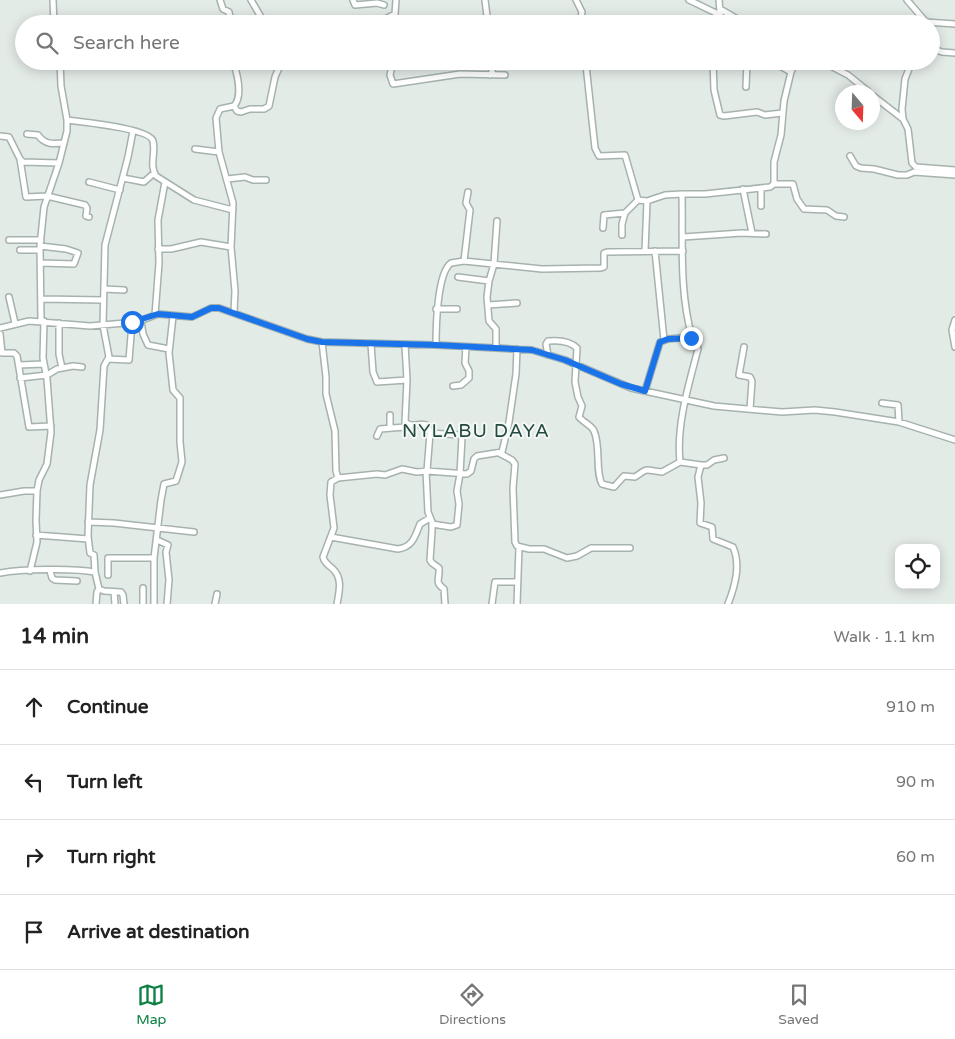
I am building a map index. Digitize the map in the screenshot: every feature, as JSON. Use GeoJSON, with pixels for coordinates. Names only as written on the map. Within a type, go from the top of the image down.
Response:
{"type":"FeatureCollection","features":[{"type":"Feature","properties":{"kind":"street"},"geometry":{"type":"LineString","coordinates":[[53,0],[54,15]]}},
{"type":"Feature","properties":{"kind":"street"},"geometry":{"type":"LineString","coordinates":[[220,0],[230,15]]}},
{"type":"Feature","properties":{"kind":"street"},"geometry":{"type":"LineString","coordinates":[[251,0],[260,15]]}},
{"type":"Feature","properties":{"kind":"street"},"geometry":{"type":"LineString","coordinates":[[353,0],[355,5],[377,3],[384,5]]}},
{"type":"Feature","properties":{"kind":"street"},"geometry":{"type":"LineString","coordinates":[[393,15],[396,12],[396,0]]}},
{"type":"Feature","properties":{"kind":"street"},"geometry":{"type":"LineString","coordinates":[[485,0],[487,15]]}},
{"type":"Feature","properties":{"kind":"street"},"geometry":{"type":"LineString","coordinates":[[576,0],[582,12],[581,15]]}},
{"type":"Feature","properties":{"kind":"street"},"geometry":{"type":"LineString","coordinates":[[689,0],[726,15]]}},
{"type":"Feature","properties":{"kind":"street"},"geometry":{"type":"LineString","coordinates":[[719,0],[720,15]]}},
{"type":"Feature","properties":{"kind":"street"},"geometry":{"type":"LineString","coordinates":[[907,0],[919,15]]}},
{"type":"Feature","properties":{"kind":"street"},"geometry":{"type":"LineString","coordinates":[[940,24],[955,24]]}},
{"type":"Feature","properties":{"kind":"street"},"geometry":{"type":"LineString","coordinates":[[940,51],[955,54]]}},
{"type":"Feature","properties":{"kind":"street"},"geometry":{"type":"LineString","coordinates":[[30,571],[37,542],[37,491],[39,480],[47,464],[51,440],[47,375],[44,364],[40,248],[44,207],[59,163],[67,120],[60,70]]}},
{"type":"Feature","properties":{"kind":"street"},"geometry":{"type":"LineString","coordinates":[[234,312],[235,291],[231,247],[232,197],[219,152],[217,113],[220,109],[237,104],[239,95],[236,70]]}},
{"type":"Feature","properties":{"kind":"street"},"geometry":{"type":"LineString","coordinates":[[234,106],[237,111],[241,112],[250,109],[264,109],[269,106],[278,70]]}},
{"type":"Feature","properties":{"kind":"street"},"geometry":{"type":"LineString","coordinates":[[391,70],[390,73],[393,84],[460,74],[505,75]]}},
{"type":"Feature","properties":{"kind":"street"},"geometry":{"type":"LineString","coordinates":[[490,75],[492,70]]}},
{"type":"Feature","properties":{"kind":"street"},"geometry":{"type":"LineString","coordinates":[[587,70],[595,148],[600,156],[625,155],[638,200]]}},
{"type":"Feature","properties":{"kind":"street"},"geometry":{"type":"LineString","coordinates":[[713,70],[714,90],[720,115],[757,112],[765,115],[782,113]]}},
{"type":"Feature","properties":{"kind":"street"},"geometry":{"type":"LineString","coordinates":[[746,87],[747,70]]}},
{"type":"Feature","properties":{"kind":"street"},"geometry":{"type":"LineString","coordinates":[[774,184],[774,162],[781,135],[782,113],[791,72],[787,70]]}},
{"type":"Feature","properties":{"kind":"street"},"geometry":{"type":"LineString","coordinates":[[838,70],[860,85]]}},
{"type":"Feature","properties":{"kind":"street"},"geometry":{"type":"LineString","coordinates":[[909,70],[902,109],[903,119],[908,130],[913,165],[911,172]]}},
{"type":"Feature","properties":{"kind":"street"},"geometry":{"type":"LineString","coordinates":[[880,101],[903,119]]}},
{"type":"Feature","properties":{"kind":"street"},"geometry":{"type":"LineString","coordinates":[[67,120],[117,127],[146,134],[153,141],[154,172],[165,182],[194,200],[233,210]]}},
{"type":"Feature","properties":{"kind":"street"},"geometry":{"type":"LineString","coordinates":[[96,604],[99,589],[94,555],[89,550],[88,522],[90,485],[100,430],[104,366],[109,354],[103,325],[105,245],[133,131]]}},
{"type":"Feature","properties":{"kind":"street"},"geometry":{"type":"LineString","coordinates":[[27,134],[38,135],[41,139],[51,144],[64,143]]}},
{"type":"Feature","properties":{"kind":"street"},"geometry":{"type":"LineString","coordinates":[[0,136],[9,137],[20,159],[26,197],[47,196],[85,205],[87,208],[86,214],[90,217]]}},
{"type":"Feature","properties":{"kind":"street"},"geometry":{"type":"LineString","coordinates":[[195,149],[219,152]]}},
{"type":"Feature","properties":{"kind":"street"},"geometry":{"type":"LineString","coordinates":[[850,156],[858,168],[898,175],[907,175],[920,170],[955,170]]}},
{"type":"Feature","properties":{"kind":"street"},"geometry":{"type":"LineString","coordinates":[[20,159],[25,162],[59,163]]}},
{"type":"Feature","properties":{"kind":"street"},"geometry":{"type":"LineString","coordinates":[[913,165],[920,170],[955,176]]}},
{"type":"Feature","properties":{"kind":"street"},"geometry":{"type":"LineString","coordinates":[[123,178],[144,182],[154,172]]}},
{"type":"Feature","properties":{"kind":"street"},"geometry":{"type":"LineString","coordinates":[[227,179],[245,177],[252,180],[266,180]]}},
{"type":"Feature","properties":{"kind":"street"},"geometry":{"type":"LineString","coordinates":[[89,182],[120,190]]}},
{"type":"Feature","properties":{"kind":"street"},"geometry":{"type":"LineString","coordinates":[[155,315],[159,263],[158,220],[165,182]]}},
{"type":"Feature","properties":{"kind":"street"},"geometry":{"type":"LineString","coordinates":[[622,235],[625,213],[638,200],[647,200],[665,195],[705,194],[770,187],[774,184],[793,184],[801,207],[827,210],[836,216],[844,217]]}},
{"type":"Feature","properties":{"kind":"street"},"geometry":{"type":"LineString","coordinates":[[761,188],[761,206]]}},
{"type":"Feature","properties":{"kind":"street"},"geometry":{"type":"LineString","coordinates":[[743,189],[752,233]]}},
{"type":"Feature","properties":{"kind":"street"},"geometry":{"type":"LineString","coordinates":[[464,261],[470,210],[466,203],[468,192]]}},
{"type":"Feature","properties":{"kind":"street"},"geometry":{"type":"LineString","coordinates":[[682,194],[682,251],[686,314],[692,336],[690,338]]}},
{"type":"Feature","properties":{"kind":"street"},"geometry":{"type":"LineString","coordinates":[[645,251],[647,200]]}},
{"type":"Feature","properties":{"kind":"street"},"geometry":{"type":"LineString","coordinates":[[603,228],[604,215],[625,213]]}},
{"type":"Feature","properties":{"kind":"street"},"geometry":{"type":"LineString","coordinates":[[496,348],[496,329],[488,320],[488,305],[489,281],[494,264],[497,221]]}},
{"type":"Feature","properties":{"kind":"street"},"geometry":{"type":"LineString","coordinates":[[682,237],[766,234]]}},
{"type":"Feature","properties":{"kind":"street"},"geometry":{"type":"LineString","coordinates":[[9,240],[41,240]]}},
{"type":"Feature","properties":{"kind":"street"},"geometry":{"type":"LineString","coordinates":[[158,249],[171,249],[201,242],[231,247]]}},
{"type":"Feature","properties":{"kind":"street"},"geometry":{"type":"LineString","coordinates":[[20,250],[40,248],[66,249],[78,253],[74,264],[41,263]]}},
{"type":"Feature","properties":{"kind":"street"},"geometry":{"type":"LineString","coordinates":[[436,345],[436,309],[447,266],[451,263],[464,261],[542,269],[601,268],[605,265],[605,253],[618,251],[682,251]]}},
{"type":"Feature","properties":{"kind":"street"},"geometry":{"type":"LineString","coordinates":[[655,251],[664,340]]}},
{"type":"Feature","properties":{"kind":"street"},"geometry":{"type":"LineString","coordinates":[[458,277],[489,281]]}},
{"type":"Feature","properties":{"kind":"street"},"geometry":{"type":"LineString","coordinates":[[104,289],[124,290]]}},
{"type":"Feature","properties":{"kind":"street"},"geometry":{"type":"LineString","coordinates":[[9,297],[15,323]]}},
{"type":"Feature","properties":{"kind":"street"},"geometry":{"type":"LineString","coordinates":[[41,299],[104,300]]}},
{"type":"Feature","properties":{"kind":"street"},"geometry":{"type":"LineString","coordinates":[[488,305],[517,303]]}},
{"type":"Feature","properties":{"kind":"street"},"geometry":{"type":"LineString","coordinates":[[0,328],[29,321],[82,326],[132,322],[155,315],[192,317],[214,308],[234,312],[307,339],[322,342],[532,350],[577,365],[626,386],[714,406],[782,412],[815,410],[835,412],[899,422],[955,440]]}},
{"type":"Feature","properties":{"kind":"street"},"geometry":{"type":"LineString","coordinates":[[436,309],[457,309]]}},
{"type":"Feature","properties":{"kind":"street"},"geometry":{"type":"LineString","coordinates":[[154,604],[154,558],[160,500],[164,484],[176,481],[182,462],[180,398],[173,390],[169,349],[173,316]]}},
{"type":"Feature","properties":{"kind":"street"},"geometry":{"type":"LineString","coordinates":[[140,320],[148,345],[169,349]]}},
{"type":"Feature","properties":{"kind":"street"},"geometry":{"type":"LineString","coordinates":[[955,320],[952,330],[955,347]]}},
{"type":"Feature","properties":{"kind":"street"},"geometry":{"type":"LineString","coordinates":[[108,359],[129,360],[132,322]]}},
{"type":"Feature","properties":{"kind":"street"},"geometry":{"type":"LineString","coordinates":[[59,323],[59,354],[62,368]]}},
{"type":"Feature","properties":{"kind":"street"},"geometry":{"type":"LineString","coordinates":[[0,334],[1,353],[15,353],[19,365],[29,427],[51,426]]}},
{"type":"Feature","properties":{"kind":"street"},"geometry":{"type":"LineString","coordinates":[[645,391],[658,345],[664,340],[690,338],[698,345],[686,399],[680,440],[680,462]]}},
{"type":"Feature","properties":{"kind":"street"},"geometry":{"type":"LineString","coordinates":[[548,355],[546,344],[548,341],[560,340],[571,343],[577,348],[575,382],[582,406],[579,417],[594,431],[602,484],[614,486],[624,476],[635,477],[642,470],[646,469],[662,472],[680,462],[707,465],[714,460],[724,458]]}},
{"type":"Feature","properties":{"kind":"street"},"geometry":{"type":"LineString","coordinates":[[322,342],[326,394],[335,431],[338,478]]}},
{"type":"Feature","properties":{"kind":"street"},"geometry":{"type":"LineString","coordinates":[[371,344],[373,372],[376,382],[407,380]]}},
{"type":"Feature","properties":{"kind":"street"},"geometry":{"type":"LineString","coordinates":[[405,344],[407,380],[405,422],[408,424]]}},
{"type":"Feature","properties":{"kind":"street"},"geometry":{"type":"LineString","coordinates":[[454,386],[461,385],[469,378],[470,371],[465,363],[466,347]]}},
{"type":"Feature","properties":{"kind":"street"},"geometry":{"type":"LineString","coordinates":[[744,347],[738,374],[750,377],[752,381],[750,409]]}},
{"type":"Feature","properties":{"kind":"street"},"geometry":{"type":"LineString","coordinates":[[337,604],[340,589],[339,579],[323,556],[334,528],[331,482],[338,478],[377,474],[385,475],[400,469],[417,472],[467,474],[471,471],[474,459],[477,456],[499,453],[504,449],[509,422],[518,349]]}},
{"type":"Feature","properties":{"kind":"street"},"geometry":{"type":"LineString","coordinates":[[19,365],[44,364]]}},
{"type":"Feature","properties":{"kind":"street"},"geometry":{"type":"LineString","coordinates":[[20,378],[47,375],[62,368],[73,366],[82,367]]}},
{"type":"Feature","properties":{"kind":"street"},"geometry":{"type":"LineString","coordinates":[[882,403],[898,405],[899,422]]}},
{"type":"Feature","properties":{"kind":"street"},"geometry":{"type":"LineString","coordinates":[[390,415],[390,428]]}},
{"type":"Feature","properties":{"kind":"street"},"geometry":{"type":"LineString","coordinates":[[377,436],[380,429],[405,427],[408,424],[427,425],[430,434],[426,494],[432,524],[430,560],[439,568],[438,583],[444,589],[445,604]]}},
{"type":"Feature","properties":{"kind":"street"},"geometry":{"type":"LineString","coordinates":[[430,434],[462,436],[457,491],[459,504],[457,526],[450,527],[432,524]]}},
{"type":"Feature","properties":{"kind":"street"},"geometry":{"type":"LineString","coordinates":[[499,453],[512,460],[515,464],[513,488],[515,542],[519,547],[516,604]]}},
{"type":"Feature","properties":{"kind":"street"},"geometry":{"type":"LineString","coordinates":[[701,465],[698,477],[701,503],[700,522],[712,527],[713,539],[733,547],[737,560],[737,574],[728,604]]}},
{"type":"Feature","properties":{"kind":"street"},"geometry":{"type":"LineString","coordinates":[[0,494],[37,491]]}},
{"type":"Feature","properties":{"kind":"street"},"geometry":{"type":"LineString","coordinates":[[331,537],[398,549],[407,546],[414,539],[420,524],[430,518]]}},
{"type":"Feature","properties":{"kind":"street"},"geometry":{"type":"LineString","coordinates":[[88,522],[108,522],[194,532]]}},
{"type":"Feature","properties":{"kind":"street"},"geometry":{"type":"LineString","coordinates":[[36,534],[88,539]]}},
{"type":"Feature","properties":{"kind":"street"},"geometry":{"type":"LineString","coordinates":[[157,540],[166,542],[168,545],[166,552],[169,580],[167,604]]}},
{"type":"Feature","properties":{"kind":"street"},"geometry":{"type":"LineString","coordinates":[[519,547],[544,549],[568,558],[577,556],[591,548],[630,548]]}},
{"type":"Feature","properties":{"kind":"street"},"geometry":{"type":"LineString","coordinates":[[108,575],[108,558],[154,558]]}},
{"type":"Feature","properties":{"kind":"street"},"geometry":{"type":"LineString","coordinates":[[0,573],[30,571],[95,572]]}},
{"type":"Feature","properties":{"kind":"street"},"geometry":{"type":"LineString","coordinates":[[50,571],[52,578],[55,580],[77,581]]}},
{"type":"Feature","properties":{"kind":"street"},"geometry":{"type":"LineString","coordinates":[[492,604],[495,582],[517,582]]}},
{"type":"Feature","properties":{"kind":"street"},"geometry":{"type":"LineString","coordinates":[[143,588],[143,604]]}},
{"type":"Feature","properties":{"kind":"street"},"geometry":{"type":"LineString","coordinates":[[99,589],[122,593],[124,604]]}},
{"type":"Feature","properties":{"kind":"street"},"geometry":{"type":"LineString","coordinates":[[114,592],[115,604]]}},
{"type":"Feature","properties":{"kind":"street"},"geometry":{"type":"LineString","coordinates":[[215,604],[217,594]]}},
{"type":"Feature","properties":{"kind":"district","name":"NYLABU DAYA"},"geometry":{"type":"Point","coordinates":[476,430]}},
{"type":"Feature","properties":{"kind":"route"},"geometry":{"type":"LineString","coordinates":[[132,322],[158,314],[192,317],[211,308],[219,308],[307,339],[322,342],[532,350],[565,360],[631,388],[645,391],[660,342],[668,339],[691,338]]}}]}
